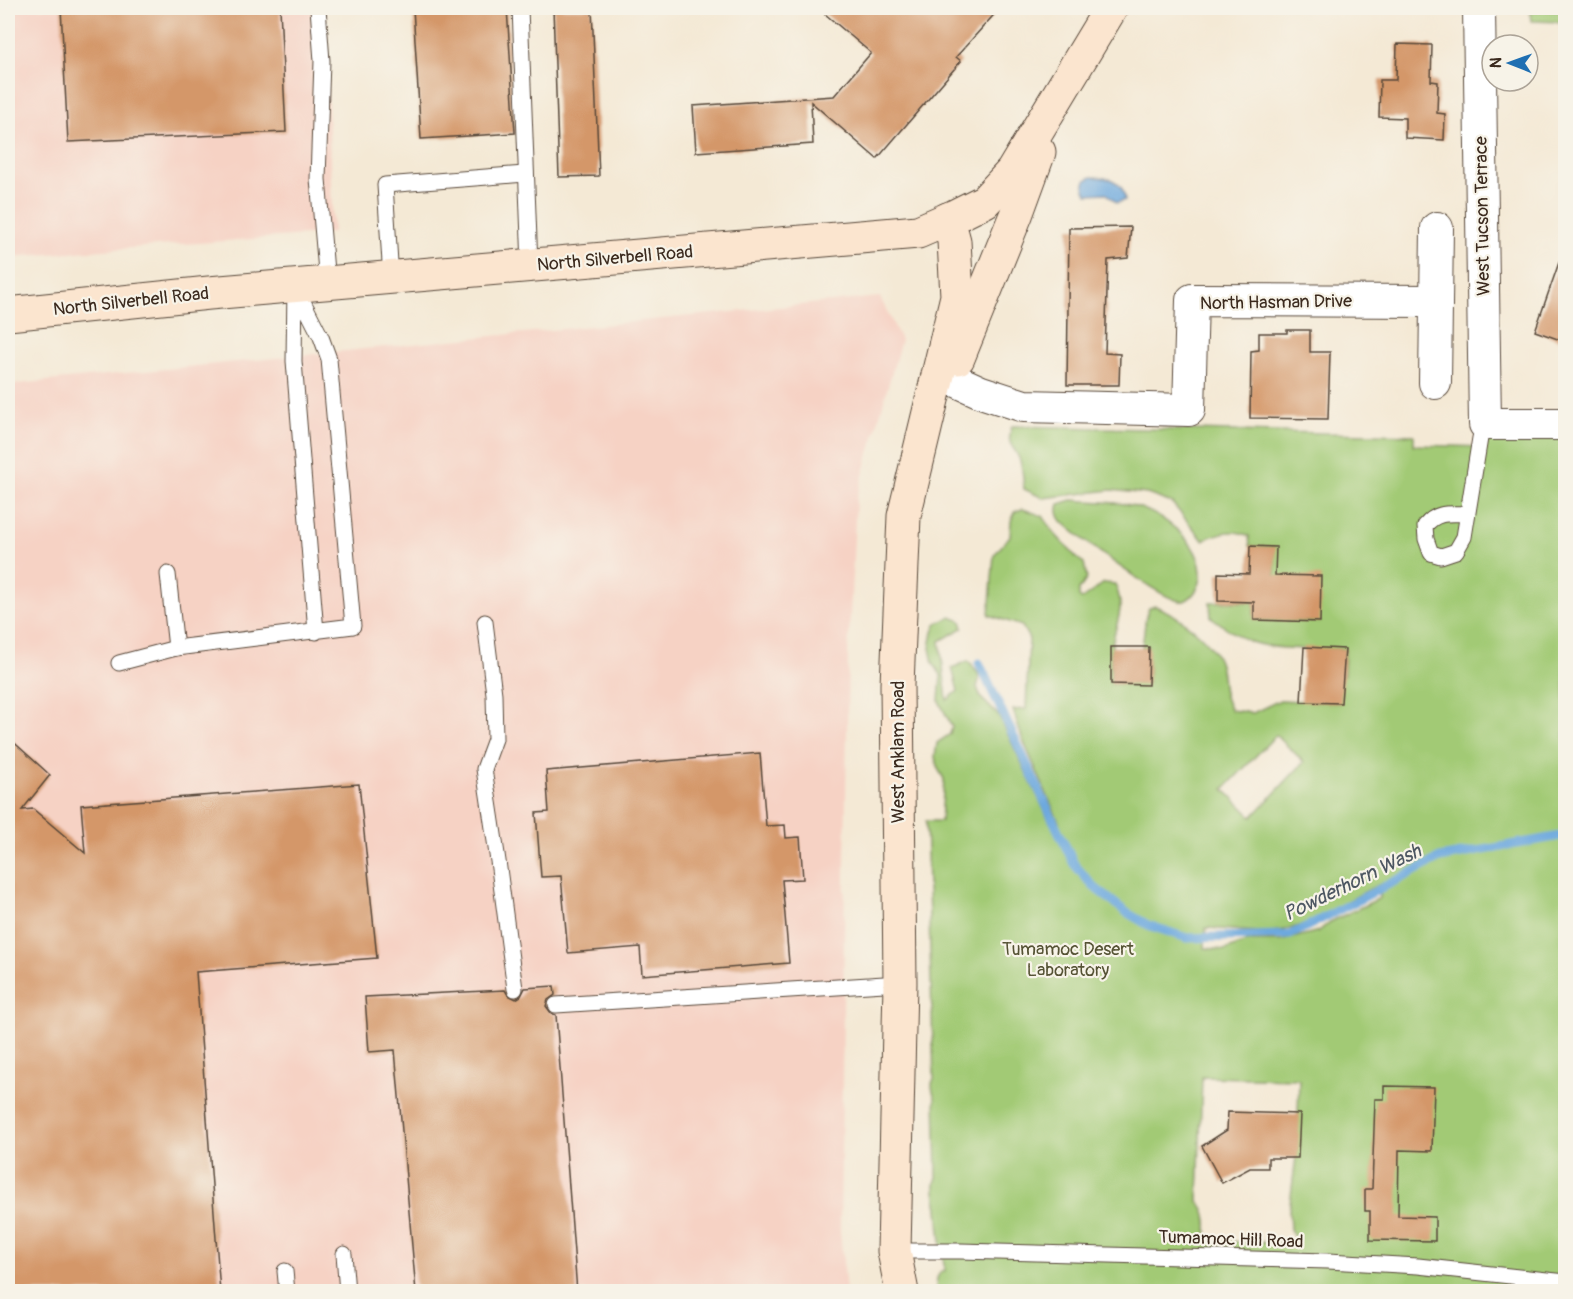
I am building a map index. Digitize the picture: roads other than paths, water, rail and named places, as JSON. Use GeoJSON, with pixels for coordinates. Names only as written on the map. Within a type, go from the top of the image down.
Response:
{"type":"FeatureCollection","features":[{"type":"Feature","properties":{"kind":"street","name":"North Silverbell Road"},"geometry":{"type":"LineString","coordinates":[[8,314],[327,283],[918,232],[985,201],[1012,172],[1111,8]]}},
{"type":"Feature","properties":{"kind":"street","name":"West Tucson Terrace"},"geometry":{"type":"LineString","coordinates":[[1479,8],[1485,424]]}},
{"type":"Feature","properties":{"kind":"street"},"geometry":{"type":"LineString","coordinates":[[944,376],[1016,215],[1061,91]]}},
{"type":"Feature","properties":{"kind":"street","name":"West Anklam Road"},"geometry":{"type":"LineString","coordinates":[[902,1292],[894,1251],[900,983],[897,685],[900,606],[904,516],[921,445],[944,376],[957,296],[954,241],[948,219]]}},
{"type":"Feature","properties":{"kind":"street"},"geometry":{"type":"LineString","coordinates":[[1435,383],[1437,228]]}},
{"type":"Feature","properties":{"kind":"street","name":"North Hasman Drive"},"geometry":{"type":"LineString","coordinates":[[944,376],[981,392],[1024,406],[1189,410],[1192,300],[1435,301]]}},
{"type":"Feature","properties":{"kind":"street"},"geometry":{"type":"LineString","coordinates":[[1485,424],[1566,424]]}},
{"type":"Feature","properties":{"kind":"lane"},"geometry":{"type":"LineString","coordinates":[[318,8],[322,61],[318,179],[327,283]]}},
{"type":"Feature","properties":{"kind":"lane"},"geometry":{"type":"LineString","coordinates":[[520,8],[530,266]]}},
{"type":"Feature","properties":{"kind":"lane"},"geometry":{"type":"LineString","coordinates":[[390,278],[385,185],[525,174]]}},
{"type":"Feature","properties":{"kind":"lane"},"geometry":{"type":"LineString","coordinates":[[118,663],[176,648],[353,626],[329,359],[321,337],[295,286]]}},
{"type":"Feature","properties":{"kind":"lane"},"geometry":{"type":"LineString","coordinates":[[295,286],[294,361],[316,632]]}},
{"type":"Feature","properties":{"kind":"lane"},"geometry":{"type":"LineString","coordinates":[[1467,514],[1480,438],[1485,424]]}},
{"type":"Feature","properties":{"kind":"lane"},"geometry":{"type":"LineString","coordinates":[[168,574],[176,648]]}},
{"type":"Feature","properties":{"kind":"lane"},"geometry":{"type":"LineString","coordinates":[[485,622],[494,694],[495,739],[484,769],[515,989]]}},
{"type":"Feature","properties":{"kind":"lane"},"geometry":{"type":"LineString","coordinates":[[556,1005],[900,983]]}},
{"type":"Feature","properties":{"kind":"lane","name":"Tumamoc Hill Road"},"geometry":{"type":"LineString","coordinates":[[894,1251],[1328,1261],[1418,1266],[1566,1282]]}},
{"type":"Feature","properties":{"kind":"lane"},"geometry":{"type":"LineString","coordinates":[[344,1254],[347,1292]]}},
{"type":"Feature","properties":{"kind":"lane"},"geometry":{"type":"LineString","coordinates":[[285,1271],[286,1292]]}},
{"type":"Feature","properties":{"kind":"water"},"geometry":{"type":"Polygon","coordinates":[[[1091,177],[1114,181],[1124,193],[1125,200],[1117,203],[1106,193],[1087,194],[1084,187],[1086,180],[1091,177]]]}},
{"type":"Feature","properties":{"kind":"waterway","name":"Powderhorn Wash"},"geometry":{"type":"LineString","coordinates":[[979,663],[1074,864],[1094,887],[1126,912],[1148,925],[1187,938],[1290,935],[1440,858],[1566,835]]}},
{"type":"Feature","properties":{"kind":"park label","name":"Tumamoc Desert Laboratory"},"geometry":{"type":"Point","coordinates":[1068,959]}}]}
